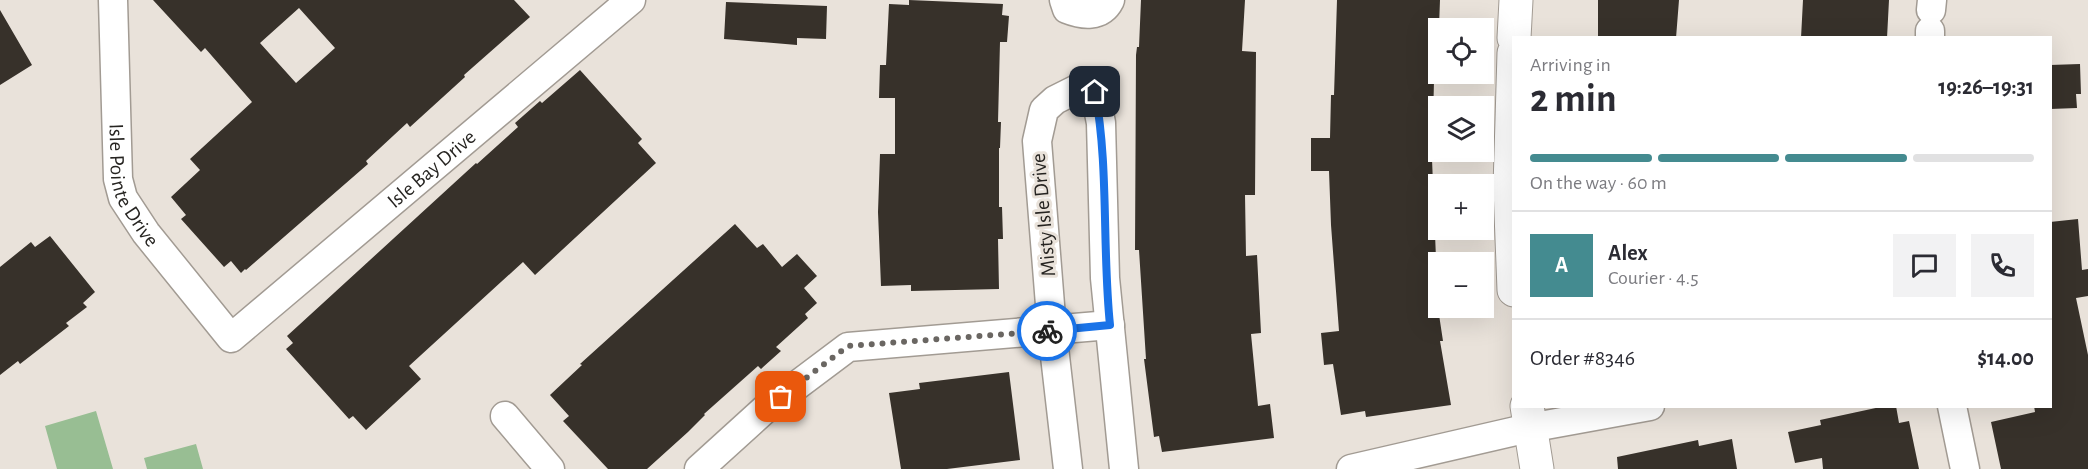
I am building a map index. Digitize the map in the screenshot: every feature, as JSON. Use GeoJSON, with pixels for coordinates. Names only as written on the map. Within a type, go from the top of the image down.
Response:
{"type":"FeatureCollection","features":[{"type":"Feature","properties":{"kind":"street","name":"Isle Pointe Drive"},"geometry":{"type":"LineString","coordinates":[[113,0],[118,179],[123,198],[146,233],[231,339]]}},
{"type":"Feature","properties":{"kind":"street","name":"Isle Bay Drive"},"geometry":{"type":"LineString","coordinates":[[231,339],[631,0]]}},
{"type":"Feature","properties":{"kind":"street"},"geometry":{"type":"LineString","coordinates":[[1064,0],[1067,9],[1081,15],[1100,11],[1110,0]]}},
{"type":"Feature","properties":{"kind":"street"},"geometry":{"type":"LineString","coordinates":[[1514,36],[1516,0]]}},
{"type":"Feature","properties":{"kind":"street","name":"Misty Isle Drive"},"geometry":{"type":"LineString","coordinates":[[1068,469],[1052,330],[1036,141],[1044,110],[1055,100],[1082,87],[1095,92],[1101,123],[1105,278],[1125,469]]}},
{"type":"Feature","properties":{"kind":"street"},"geometry":{"type":"LineString","coordinates":[[1512,120],[1510,187],[1512,238]]}},
{"type":"Feature","properties":{"kind":"street"},"geometry":{"type":"LineString","coordinates":[[699,469],[764,410],[848,346],[1110,325]]}},
{"type":"Feature","properties":{"kind":"street"},"geometry":{"type":"LineString","coordinates":[[1351,469],[1528,417],[1628,408]]}},
{"type":"Feature","properties":{"kind":"street"},"geometry":{"type":"LineString","coordinates":[[1952,408],[1965,469]]}},
{"type":"Feature","properties":{"kind":"street"},"geometry":{"type":"LineString","coordinates":[[504,416],[550,469]]}},
{"type":"Feature","properties":{"kind":"street"},"geometry":{"type":"LineString","coordinates":[[1528,417],[1537,469]]}},
{"type":"Feature","properties":{"kind":"green space"},"geometry":{"type":"Polygon","coordinates":[[[96,411],[113,469],[57,469],[45,426],[96,411]]]}},
{"type":"Feature","properties":{"kind":"green space"},"geometry":{"type":"Polygon","coordinates":[[[196,444],[203,469],[147,469],[144,458],[196,444]]]}},
{"type":"Feature","properties":{"kind":"building"},"geometry":{"type":"Polygon","coordinates":[[[153,0],[514,0],[530,17],[464,75],[465,77],[410,127],[407,123],[366,161],[368,164],[241,273],[231,261],[224,267],[181,219],[186,215],[171,197],[200,170],[190,159],[252,102],[205,48],[201,52],[153,0]],[[299,8],[260,43],[296,83],[335,48],[299,8]]]}},
{"type":"Feature","properties":{"kind":"building"},"geometry":{"type":"Polygon","coordinates":[[[909,0],[1003,4],[1002,15],[1009,16],[1007,42],[1000,42],[999,207],[1002,207],[1003,239],[998,239],[999,289],[911,291],[911,285],[881,286],[878,212],[880,154],[895,154],[895,98],[879,98],[880,65],[886,65],[889,4],[909,5],[909,0]]]}},
{"type":"Feature","properties":{"kind":"building"},"geometry":{"type":"Polygon","coordinates":[[[1141,0],[1245,0],[1242,51],[1256,52],[1255,195],[1245,195],[1246,256],[1257,255],[1261,333],[1251,334],[1258,406],[1270,404],[1274,438],[1162,452],[1159,436],[1154,437],[1144,359],[1146,359],[1139,250],[1135,250],[1136,55],[1137,47],[1139,47],[1141,0]]]}},
{"type":"Feature","properties":{"kind":"building"},"geometry":{"type":"Polygon","coordinates":[[[1337,0],[1440,0],[1439,18],[1428,18],[1428,84],[1434,84],[1434,96],[1428,96],[1428,162],[1432,162],[1433,174],[1428,174],[1428,240],[1435,240],[1436,252],[1428,252],[1428,318],[1440,318],[1443,341],[1440,341],[1451,405],[1366,417],[1365,411],[1341,415],[1333,364],[1324,365],[1321,333],[1339,331],[1329,171],[1311,171],[1311,138],[1330,138],[1331,95],[1334,95],[1337,0]]]}},
{"type":"Feature","properties":{"kind":"building"},"geometry":{"type":"Polygon","coordinates":[[[1598,0],[1679,0],[1676,36],[1598,36],[1598,0]]]}},
{"type":"Feature","properties":{"kind":"building"},"geometry":{"type":"Polygon","coordinates":[[[1803,0],[1889,0],[1887,36],[1801,36],[1803,0]]]}},
{"type":"Feature","properties":{"kind":"building"},"geometry":{"type":"Polygon","coordinates":[[[726,2],[827,6],[826,39],[797,38],[797,45],[724,39],[726,2]]]}},
{"type":"Feature","properties":{"kind":"building"},"geometry":{"type":"Polygon","coordinates":[[[0,10],[32,65],[0,85],[0,10]]]}},
{"type":"Feature","properties":{"kind":"building"},"geometry":{"type":"Polygon","coordinates":[[[2080,64],[2081,94],[2076,94],[2077,108],[2052,109],[2052,65],[2080,64]]]}},
{"type":"Feature","properties":{"kind":"building"},"geometry":{"type":"Polygon","coordinates":[[[580,70],[642,139],[638,143],[656,163],[535,275],[523,262],[409,366],[421,379],[366,430],[353,416],[349,419],[286,349],[293,343],[287,336],[518,127],[515,123],[580,70]]]}},
{"type":"Feature","properties":{"kind":"building"},"geometry":{"type":"Polygon","coordinates":[[[2078,219],[2082,270],[2088,269],[2088,296],[2076,298],[2088,355],[2088,469],[2001,469],[1991,422],[2035,412],[2034,408],[2052,408],[2052,222],[2078,219]]]}},
{"type":"Feature","properties":{"kind":"building"},"geometry":{"type":"Polygon","coordinates":[[[735,224],[757,248],[763,244],[782,267],[797,254],[817,276],[804,288],[817,303],[805,314],[808,318],[776,347],[781,351],[761,369],[758,366],[647,469],[608,469],[563,421],[569,416],[550,395],[582,365],[580,364],[735,224]]]}},
{"type":"Feature","properties":{"kind":"building"},"geometry":{"type":"Polygon","coordinates":[[[50,236],[95,292],[83,303],[87,307],[66,323],[69,326],[20,364],[18,361],[0,375],[0,267],[31,242],[35,247],[50,236]]]}},
{"type":"Feature","properties":{"kind":"building"},"geometry":{"type":"Polygon","coordinates":[[[1009,372],[1020,460],[947,469],[901,469],[889,393],[920,389],[919,383],[1009,372]]]}},
{"type":"Feature","properties":{"kind":"building"},"geometry":{"type":"Polygon","coordinates":[[[1876,408],[1896,408],[1899,423],[1909,421],[1919,469],[1823,469],[1822,458],[1795,463],[1788,432],[1821,425],[1820,420],[1876,408]]]}},
{"type":"Feature","properties":{"kind":"building"},"geometry":{"type":"Polygon","coordinates":[[[1732,439],[1737,469],[1618,469],[1617,457],[1698,440],[1699,446],[1732,439]]]}},
{"type":"Feature","properties":{"kind":"way so far"},"geometry":{"type":"LineString","coordinates":[[781,397],[848,346],[1047,331]]}},
{"type":"Feature","properties":{"kind":"route"},"geometry":{"type":"LineString","coordinates":[[1047,331],[1110,325],[1105,278],[1101,123],[1095,92]]}}]}
